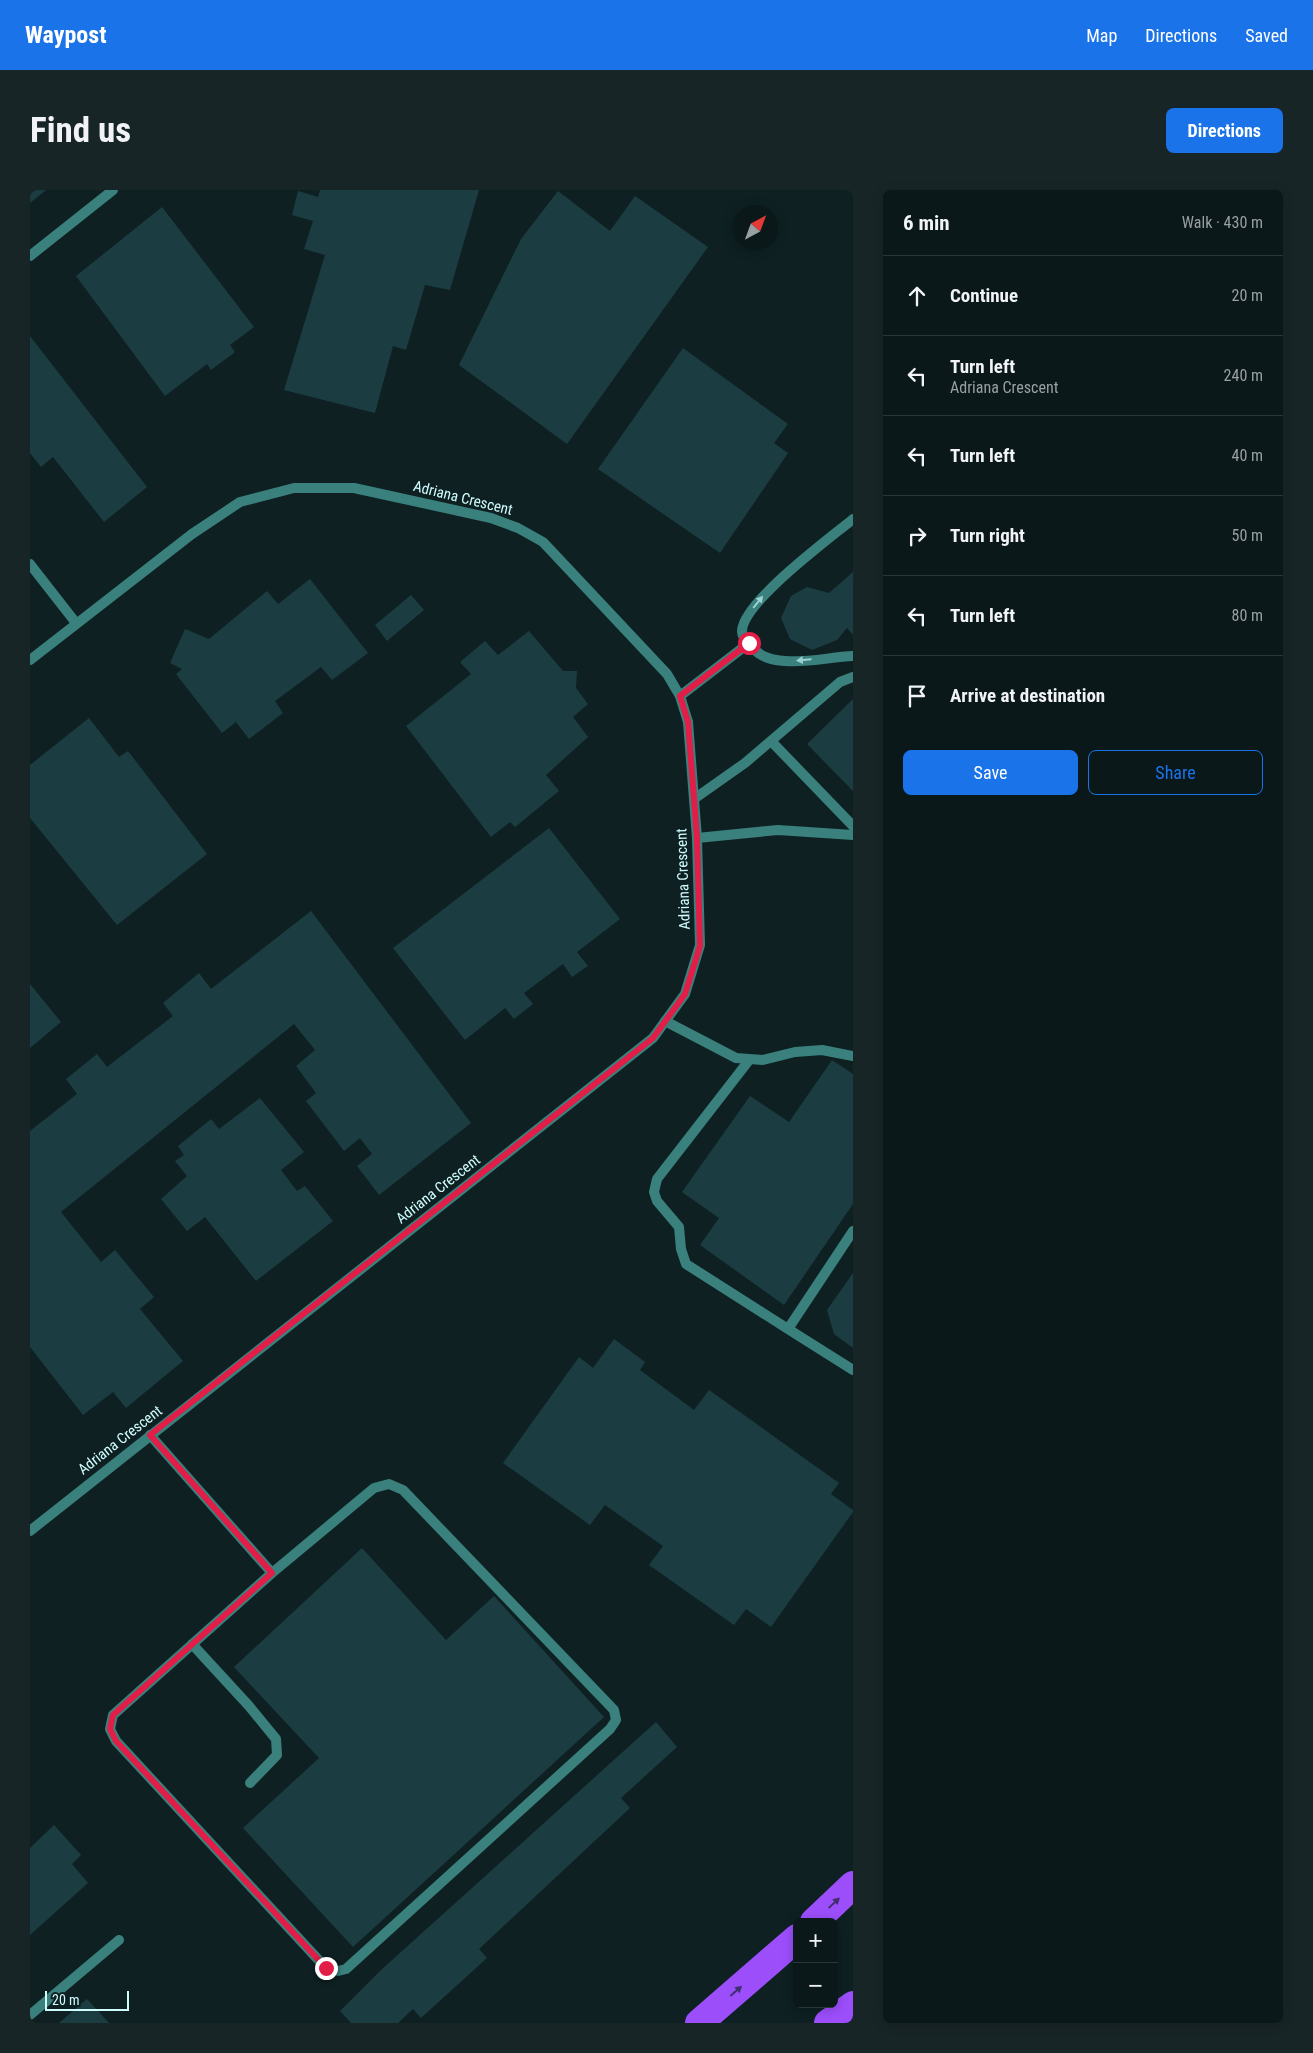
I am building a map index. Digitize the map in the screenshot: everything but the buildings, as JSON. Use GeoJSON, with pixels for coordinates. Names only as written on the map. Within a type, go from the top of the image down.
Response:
{"type":"FeatureCollection","features":[{"type":"Feature","properties":{"kind":"highway"},"geometry":{"type":"LineString","coordinates":[[818,1918],[853,1885]]}},
{"type":"Feature","properties":{"kind":"highway"},"geometry":{"type":"LineString","coordinates":[[699,2023],[793,1941]]}},
{"type":"Feature","properties":{"kind":"highway"},"geometry":{"type":"LineString","coordinates":[[828,2023],[853,2005]]}},
{"type":"Feature","properties":{"kind":"street"},"geometry":{"type":"LineString","coordinates":[[30,256],[113,190]]}},
{"type":"Feature","properties":{"kind":"street","name":"Adriana Crescent"},"geometry":{"type":"LineString","coordinates":[[30,660],[192,534],[240,502],[294,488],[354,488],[490,518],[518,528],[543,542],[667,674],[680,696],[688,722],[697,838],[700,946],[685,994],[653,1038],[30,1530]]}},
{"type":"Feature","properties":{"kind":"street"},"geometry":{"type":"LineString","coordinates":[[853,519],[766,592],[752,610],[742,630],[743,636],[758,655],[786,661],[853,656]]}},
{"type":"Feature","properties":{"kind":"street"},"geometry":{"type":"LineString","coordinates":[[30,564],[76,624]]}},
{"type":"Feature","properties":{"kind":"street"},"geometry":{"type":"LineString","coordinates":[[680,696],[749,643]]}},
{"type":"Feature","properties":{"kind":"street"},"geometry":{"type":"LineString","coordinates":[[694,799],[745,763],[840,682],[853,677]]}},
{"type":"Feature","properties":{"kind":"street"},"geometry":{"type":"LineString","coordinates":[[771,741],[853,826]]}},
{"type":"Feature","properties":{"kind":"street"},"geometry":{"type":"LineString","coordinates":[[697,838],[778,830],[853,836]]}},
{"type":"Feature","properties":{"kind":"street"},"geometry":{"type":"LineString","coordinates":[[665,1022],[736,1058],[763,1060],[795,1052],[822,1050],[853,1056]]}},
{"type":"Feature","properties":{"kind":"street"},"geometry":{"type":"LineString","coordinates":[[750,1059],[657,1179],[654,1192],[657,1201],[679,1227],[681,1249],[686,1264],[853,1370]]}},
{"type":"Feature","properties":{"kind":"street"},"geometry":{"type":"LineString","coordinates":[[788,1329],[853,1231]]}},
{"type":"Feature","properties":{"kind":"street"},"geometry":{"type":"LineString","coordinates":[[150,1435],[272,1573]]}},
{"type":"Feature","properties":{"kind":"street"},"geometry":{"type":"LineString","coordinates":[[388,1484],[403,1490],[614,1710],[616,1720],[610,1729],[346,1969],[338,1971],[326,1968],[116,1741],[110,1729],[113,1715],[272,1573],[374,1488],[388,1484]]}},
{"type":"Feature","properties":{"kind":"street"},"geometry":{"type":"LineString","coordinates":[[192,1644],[250,1706],[276,1739],[277,1755],[250,1782]]}},
{"type":"Feature","properties":{"kind":"street"},"geometry":{"type":"LineString","coordinates":[[30,2015],[119,1940]]}},
{"type":"Feature","properties":{"kind":"route"},"geometry":{"type":"LineString","coordinates":[[326,1968],[116,1741],[110,1729],[113,1715],[272,1573],[150,1435],[653,1038],[685,994],[700,946],[697,838],[688,722],[680,696],[749,643]]}}]}
